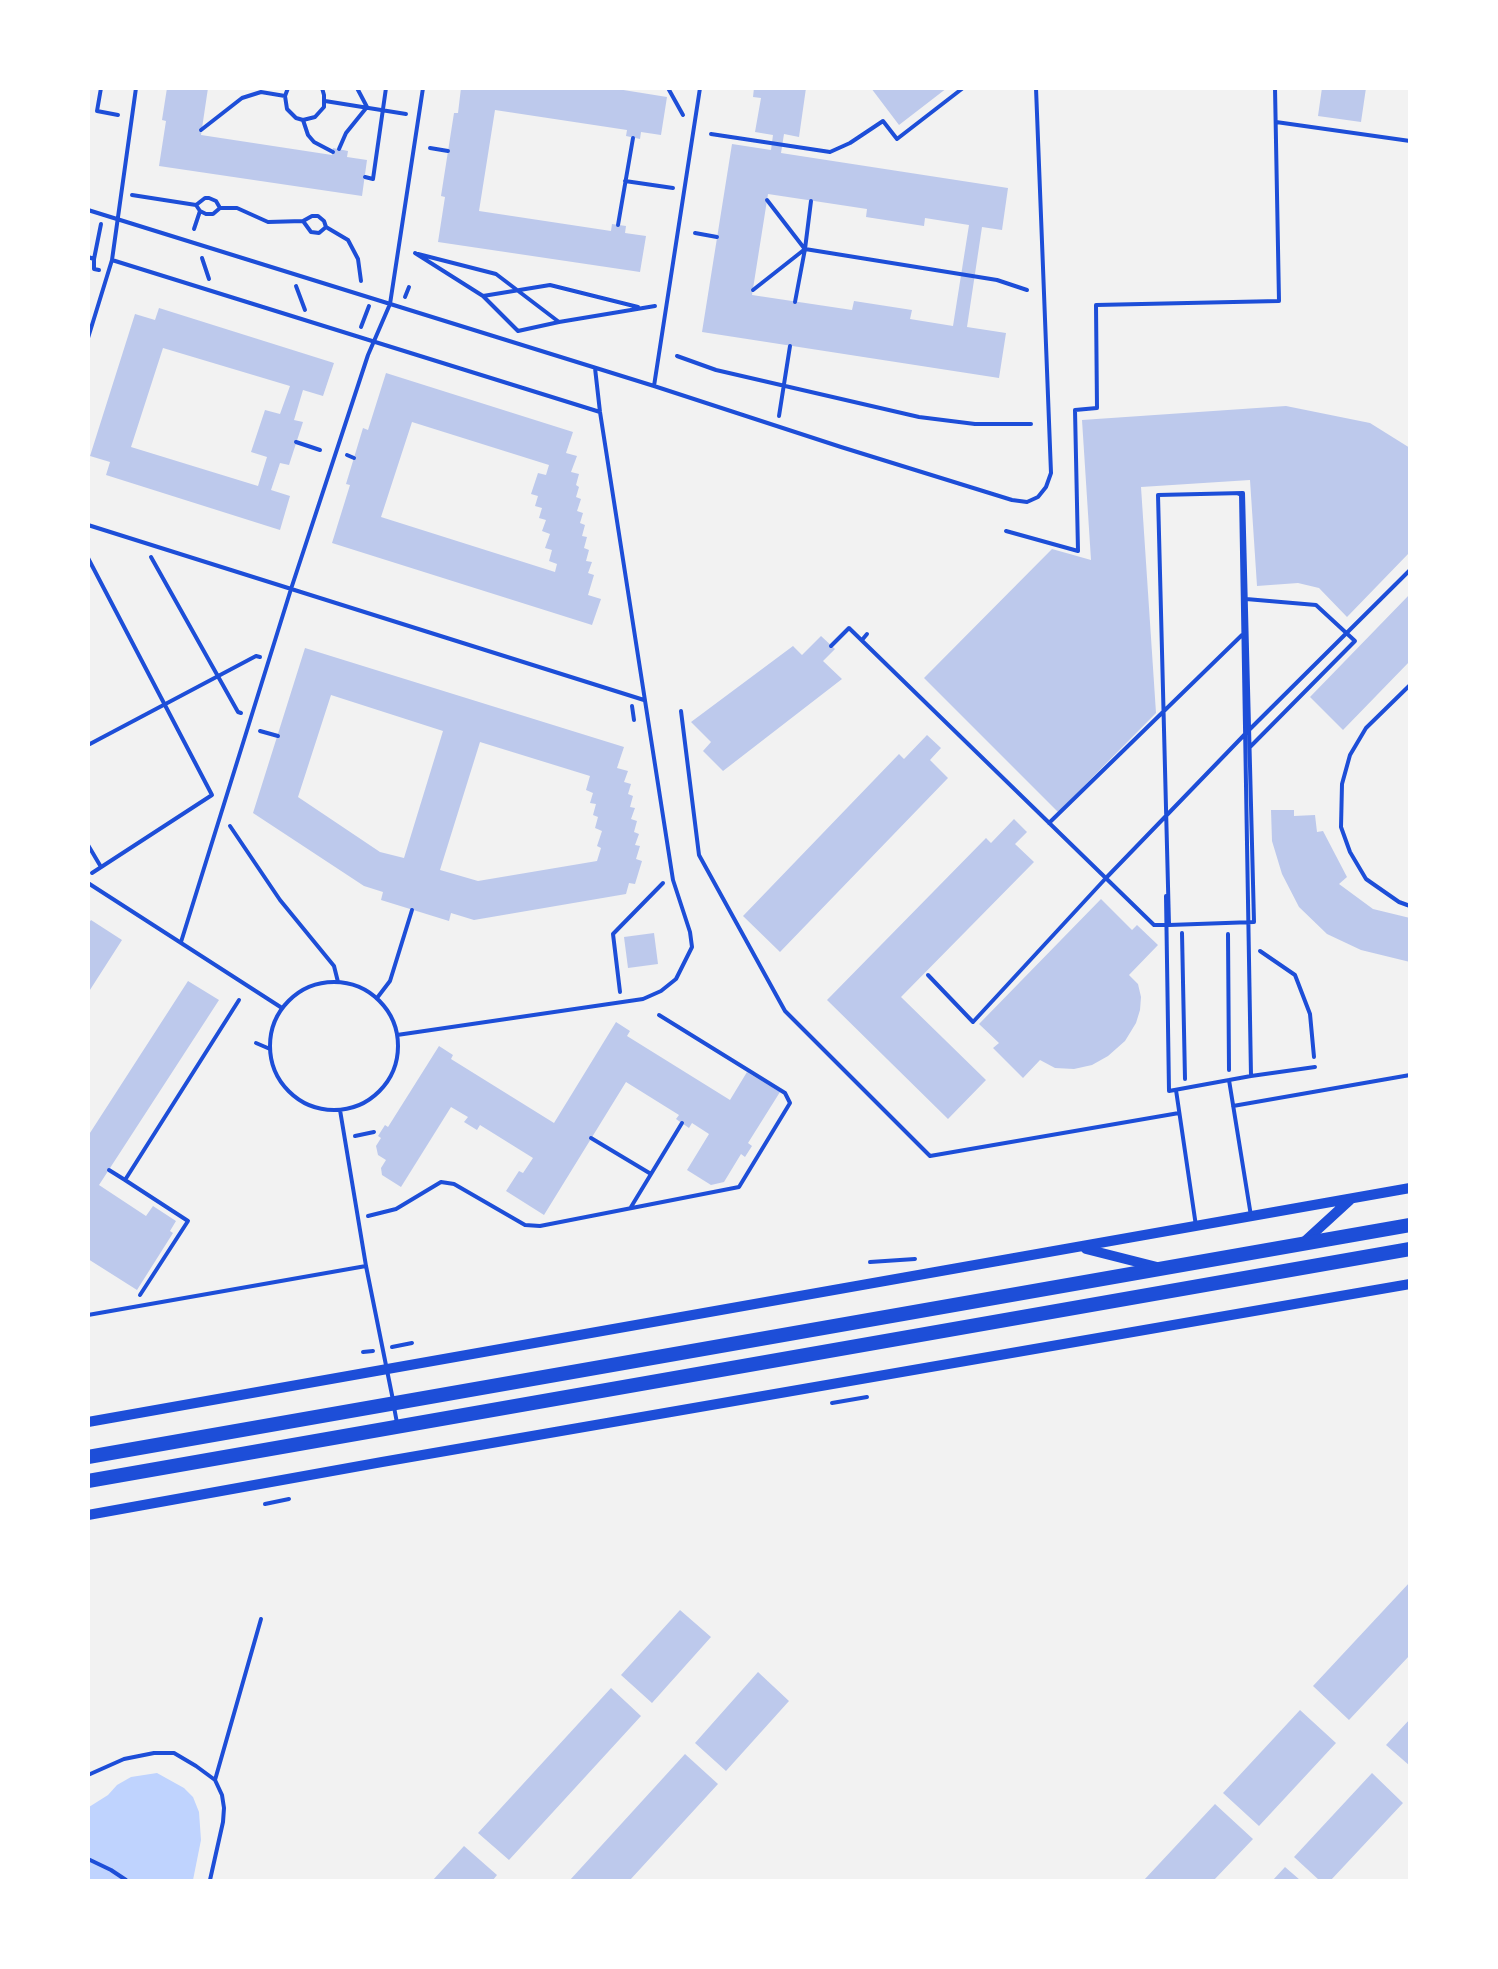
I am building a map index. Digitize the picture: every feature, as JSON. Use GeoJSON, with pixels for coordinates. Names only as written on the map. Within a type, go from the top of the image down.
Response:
{"type":"FeatureCollection","features":[{"type":"Feature","properties":{"kind":"main road"},"geometry":{"type":"LineString","coordinates":[[88,1457],[1410,1225]]}},
{"type":"Feature","properties":{"kind":"main road"},"geometry":{"type":"LineString","coordinates":[[88,1481],[1410,1249]]}},
{"type":"Feature","properties":{"kind":"street"},"geometry":{"type":"LineString","coordinates":[[88,1422],[1410,1188]]}},
{"type":"Feature","properties":{"kind":"street"},"geometry":{"type":"LineString","coordinates":[[1303,1244],[1352,1199]]}},
{"type":"Feature","properties":{"kind":"street"},"geometry":{"type":"LineString","coordinates":[[1080,1248],[1161,1268]]}},
{"type":"Feature","properties":{"kind":"street"},"geometry":{"type":"LineString","coordinates":[[88,1515],[382,1461],[1410,1284]]}},
{"type":"Feature","properties":{"kind":"lane"},"geometry":{"type":"LineString","coordinates":[[88,338],[112,260],[136,88]]}},
{"type":"Feature","properties":{"kind":"lane"},"geometry":{"type":"LineString","coordinates":[[181,942],[291,589],[372,342],[390,304],[423,88]]}},
{"type":"Feature","properties":{"kind":"lane"},"geometry":{"type":"LineString","coordinates":[[654,386],[700,88]]}},
{"type":"Feature","properties":{"kind":"lane"},"geometry":{"type":"LineString","coordinates":[[88,210],[1012,500],[1027,502],[1038,497],[1046,487],[1051,473],[1036,88]]}},
{"type":"Feature","properties":{"kind":"lane"},"geometry":{"type":"LineString","coordinates":[[1006,531],[1078,551],[1075,410],[1097,408],[1096,305],[1279,301],[1275,88]]}},
{"type":"Feature","properties":{"kind":"lane"},"geometry":{"type":"LineString","coordinates":[[1276,122],[1410,141]]}},
{"type":"Feature","properties":{"kind":"lane"},"geometry":{"type":"LineString","coordinates":[[112,260],[600,412]]}},
{"type":"Feature","properties":{"kind":"lane"},"geometry":{"type":"LineString","coordinates":[[397,1035],[643,999],[662,991],[676,979],[692,947],[690,932],[673,880],[595,368]]}},
{"type":"Feature","properties":{"kind":"lane"},"geometry":{"type":"LineString","coordinates":[[831,646],[849,628],[1154,925],[1169,926],[1254,922],[1244,493],[1158,495],[1169,926]]}},
{"type":"Feature","properties":{"kind":"lane"},"geometry":{"type":"LineString","coordinates":[[1251,1076],[1240,494],[1158,495],[1169,1091],[1315,1067]]}},
{"type":"Feature","properties":{"kind":"lane"},"geometry":{"type":"LineString","coordinates":[[88,525],[644,700]]}},
{"type":"Feature","properties":{"kind":"lane"},"geometry":{"type":"LineString","coordinates":[[928,975],[973,1022],[1106,878],[1249,730],[1410,570]]}},
{"type":"Feature","properties":{"kind":"lane"},"geometry":{"type":"LineString","coordinates":[[1242,598],[1316,606],[1355,641],[1245,751]]}},
{"type":"Feature","properties":{"kind":"lane"},"geometry":{"type":"LineString","coordinates":[[862,640],[867,634]]}},
{"type":"Feature","properties":{"kind":"lane"},"geometry":{"type":"LineString","coordinates":[[1049,823],[1243,634]]}},
{"type":"Feature","properties":{"kind":"lane"},"geometry":{"type":"LineString","coordinates":[[1410,685],[1366,728],[1350,755],[1342,784],[1341,826],[1350,852],[1366,879],[1399,902],[1410,906]]}},
{"type":"Feature","properties":{"kind":"lane"},"geometry":{"type":"LineString","coordinates":[[681,711],[699,855],[785,1011],[930,1156],[1179,1113]]}},
{"type":"Feature","properties":{"kind":"lane"},"geometry":{"type":"LineString","coordinates":[[88,883],[282,1008]]}},
{"type":"Feature","properties":{"kind":"lane"},"geometry":{"type":"LineString","coordinates":[[338,982],[358,987],[377,998],[390,1015],[397,1035],[397,1057],[390,1076],[378,1092],[360,1104],[340,1110],[320,1108],[300,1101],[285,1087],[274,1069],[270,1049],[272,1028],[282,1008],[297,993],[316,984],[338,982]]}},
{"type":"Feature","properties":{"kind":"lane"},"geometry":{"type":"LineString","coordinates":[[1233,1107],[1410,1075]]}},
{"type":"Feature","properties":{"kind":"lane"},"geometry":{"type":"LineString","coordinates":[[1229,1080],[1252,1217]]}},
{"type":"Feature","properties":{"kind":"lane"},"geometry":{"type":"LineString","coordinates":[[1176,1090],[1196,1227]]}},
{"type":"Feature","properties":{"kind":"lane"},"geometry":{"type":"LineString","coordinates":[[340,1110],[366,1266],[398,1427]]}},
{"type":"Feature","properties":{"kind":"lane"},"geometry":{"type":"LineString","coordinates":[[88,1315],[366,1266]]}},
{"type":"Feature","properties":{"kind":"path"},"geometry":{"type":"LineString","coordinates":[[101,88],[97,111],[118,115]]}},
{"type":"Feature","properties":{"kind":"path"},"geometry":{"type":"LineString","coordinates":[[288,88],[285,96],[287,109],[296,118],[303,120],[309,120],[321,113],[325,100],[322,88]]}},
{"type":"Feature","properties":{"kind":"path"},"geometry":{"type":"LineString","coordinates":[[357,88],[367,107]]}},
{"type":"Feature","properties":{"kind":"path"},"geometry":{"type":"LineString","coordinates":[[365,177],[373,179],[386,88]]}},
{"type":"Feature","properties":{"kind":"path"},"geometry":{"type":"LineString","coordinates":[[668,88],[683,115]]}},
{"type":"Feature","properties":{"kind":"path"},"geometry":{"type":"LineString","coordinates":[[711,134],[830,152],[850,143],[883,121],[897,139],[963,88]]}},
{"type":"Feature","properties":{"kind":"path"},"geometry":{"type":"LineString","coordinates":[[201,130],[242,98],[260,90],[285,96]]}},
{"type":"Feature","properties":{"kind":"path"},"geometry":{"type":"LineString","coordinates":[[325,100],[406,114]]}},
{"type":"Feature","properties":{"kind":"path"},"geometry":{"type":"LineString","coordinates":[[339,149],[346,133],[367,107]]}},
{"type":"Feature","properties":{"kind":"path"},"geometry":{"type":"LineString","coordinates":[[303,120],[308,135],[314,142],[333,152]]}},
{"type":"Feature","properties":{"kind":"path"},"geometry":{"type":"LineString","coordinates":[[618,225],[633,138]]}},
{"type":"Feature","properties":{"kind":"path"},"geometry":{"type":"LineString","coordinates":[[430,148],[448,151]]}},
{"type":"Feature","properties":{"kind":"path"},"geometry":{"type":"LineString","coordinates":[[625,181],[673,188]]}},
{"type":"Feature","properties":{"kind":"path"},"geometry":{"type":"LineString","coordinates":[[131,195],[196,205],[205,198],[209,198],[216,201],[220,208]]}},
{"type":"Feature","properties":{"kind":"path"},"geometry":{"type":"LineString","coordinates":[[767,200],[805,249],[997,280],[1027,290]]}},
{"type":"Feature","properties":{"kind":"path"},"geometry":{"type":"LineString","coordinates":[[795,302],[811,201]]}},
{"type":"Feature","properties":{"kind":"path"},"geometry":{"type":"LineString","coordinates":[[196,205],[206,214],[213,214],[220,208],[237,208],[268,222],[303,221],[307,217],[318,216],[324,221],[326,227],[348,240],[358,259],[361,281]]}},
{"type":"Feature","properties":{"kind":"path"},"geometry":{"type":"LineString","coordinates":[[194,229],[200,211]]}},
{"type":"Feature","properties":{"kind":"path"},"geometry":{"type":"LineString","coordinates":[[94,269],[103,214]]}},
{"type":"Feature","properties":{"kind":"path"},"geometry":{"type":"LineString","coordinates":[[303,221],[311,232],[319,233],[326,227]]}},
{"type":"Feature","properties":{"kind":"path"},"geometry":{"type":"LineString","coordinates":[[695,233],[717,237]]}},
{"type":"Feature","properties":{"kind":"path"},"geometry":{"type":"LineString","coordinates":[[753,290],[805,249]]}},
{"type":"Feature","properties":{"kind":"path"},"geometry":{"type":"LineString","coordinates":[[559,322],[496,274],[414,253],[483,296],[518,331],[655,306]]}},
{"type":"Feature","properties":{"kind":"path"},"geometry":{"type":"LineString","coordinates":[[202,256],[209,280]]}},
{"type":"Feature","properties":{"kind":"path"},"geometry":{"type":"LineString","coordinates":[[88,257],[94,259]]}},
{"type":"Feature","properties":{"kind":"path"},"geometry":{"type":"LineString","coordinates":[[483,296],[550,285],[642,308]]}},
{"type":"Feature","properties":{"kind":"path"},"geometry":{"type":"LineString","coordinates":[[296,286],[305,311]]}},
{"type":"Feature","properties":{"kind":"path"},"geometry":{"type":"LineString","coordinates":[[357,337],[371,298]]}},
{"type":"Feature","properties":{"kind":"path"},"geometry":{"type":"LineString","coordinates":[[778,426],[790,346]]}},
{"type":"Feature","properties":{"kind":"path"},"geometry":{"type":"LineString","coordinates":[[677,356],[716,370],[919,417],[975,424],[1031,424]]}},
{"type":"Feature","properties":{"kind":"path"},"geometry":{"type":"LineString","coordinates":[[296,442],[320,450]]}},
{"type":"Feature","properties":{"kind":"path"},"geometry":{"type":"LineString","coordinates":[[347,455],[354,458]]}},
{"type":"Feature","properties":{"kind":"path"},"geometry":{"type":"LineString","coordinates":[[149,554],[238,712]]}},
{"type":"Feature","properties":{"kind":"path"},"geometry":{"type":"LineString","coordinates":[[88,558],[212,795],[92,872]]}},
{"type":"Feature","properties":{"kind":"path"},"geometry":{"type":"LineString","coordinates":[[88,745],[256,656]]}},
{"type":"Feature","properties":{"kind":"path"},"geometry":{"type":"LineString","coordinates":[[260,731],[278,736]]}},
{"type":"Feature","properties":{"kind":"path"},"geometry":{"type":"LineString","coordinates":[[230,826],[280,900],[334,966],[338,982]]}},
{"type":"Feature","properties":{"kind":"path"},"geometry":{"type":"LineString","coordinates":[[88,845],[101,867]]}},
{"type":"Feature","properties":{"kind":"path"},"geometry":{"type":"LineString","coordinates":[[622,1002],[613,934],[664,882]]}},
{"type":"Feature","properties":{"kind":"path"},"geometry":{"type":"LineString","coordinates":[[377,998],[390,981],[412,910]]}},
{"type":"Feature","properties":{"kind":"path"},"geometry":{"type":"LineString","coordinates":[[1254,922],[1257,948],[1295,975],[1310,1014],[1315,1067]]}},
{"type":"Feature","properties":{"kind":"path"},"geometry":{"type":"LineString","coordinates":[[1227,923],[1229,1080]]}},
{"type":"Feature","properties":{"kind":"path"},"geometry":{"type":"LineString","coordinates":[[1182,924],[1185,1088]]}},
{"type":"Feature","properties":{"kind":"path"},"geometry":{"type":"LineString","coordinates":[[125,1180],[239,1000]]}},
{"type":"Feature","properties":{"kind":"path"},"geometry":{"type":"LineString","coordinates":[[358,1219],[396,1209],[441,1182],[454,1184],[525,1225],[540,1226],[739,1187],[790,1103],[785,1093],[659,1015]]}},
{"type":"Feature","properties":{"kind":"path"},"geometry":{"type":"LineString","coordinates":[[256,1043],[270,1049]]}},
{"type":"Feature","properties":{"kind":"path"},"geometry":{"type":"LineString","coordinates":[[630,1208],[682,1123]]}},
{"type":"Feature","properties":{"kind":"path"},"geometry":{"type":"LineString","coordinates":[[345,1138],[374,1132]]}},
{"type":"Feature","properties":{"kind":"path"},"geometry":{"type":"LineString","coordinates":[[591,1138],[651,1174]]}},
{"type":"Feature","properties":{"kind":"path"},"geometry":{"type":"LineString","coordinates":[[109,1170],[188,1221],[133,1307]]}},
{"type":"Feature","properties":{"kind":"path"},"geometry":{"type":"LineString","coordinates":[[832,1403],[867,1397]]}},
{"type":"Feature","properties":{"kind":"path"},"geometry":{"type":"LineString","coordinates":[[265,1504],[289,1499]]}},
{"type":"Feature","properties":{"kind":"path"},"geometry":{"type":"LineString","coordinates":[[215,1780],[261,1619]]}},
{"type":"Feature","properties":{"kind":"path"},"geometry":{"type":"LineString","coordinates":[[88,1775],[124,1759],[154,1753],[174,1753],[215,1780],[222,1795],[224,1808],[210,1881]]}},
{"type":"Feature","properties":{"kind":"path"},"geometry":{"type":"LineString","coordinates":[[88,1859],[111,1870],[126,1881]]}},
{"type":"Feature","properties":{"kind":"water"},"geometry":{"type":"Polygon","coordinates":[[[157,1773],[184,1788],[193,1797],[199,1812],[201,1840],[193,1880],[89,1880],[89,1807],[131,1777],[157,1773]]]}},
{"type":"Feature","properties":{"kind":"building"},"geometry":{"type":"Polygon","coordinates":[[[167,88],[208,88],[201,135],[332,155],[333,148],[348,151],[347,157],[367,160],[362,196],[159,166],[166,121],[162,120],[167,88]]]}},
{"type":"Feature","properties":{"kind":"building"},"geometry":{"type":"Polygon","coordinates":[[[461,88],[611,88],[667,97],[661,135],[641,132],[640,139],[626,136],[627,130],[495,110],[479,211],[611,231],[612,224],[626,226],[625,233],[646,236],[640,272],[438,242],[445,197],[441,196],[454,113],[458,113],[461,88]]]}},
{"type":"Feature","properties":{"kind":"building"},"geometry":{"type":"Polygon","coordinates":[[[754,88],[806,88],[799,137],[784,134],[781,153],[1008,188],[1002,230],[982,227],[967,327],[1006,333],[999,378],[702,332],[732,144],[771,150],[773,135],[755,132],[761,98],[753,97],[754,88]],[[768,194],[752,295],[852,310],[854,301],[912,310],[910,319],[953,326],[969,225],[925,218],[924,226],[866,217],[867,209],[768,194]]]}},
{"type":"Feature","properties":{"kind":"building"},"geometry":{"type":"Polygon","coordinates":[[[871,88],[947,88],[899,125],[871,88]]]}},
{"type":"Feature","properties":{"kind":"building"},"geometry":{"type":"Polygon","coordinates":[[[1322,88],[1366,88],[1361,122],[1318,116],[1322,88]]]}},
{"type":"Feature","properties":{"kind":"building"},"geometry":{"type":"Polygon","coordinates":[[[159,308],[334,363],[323,396],[303,390],[294,420],[303,422],[289,465],[280,463],[271,490],[290,496],[280,530],[106,475],[110,462],[90,456],[135,314],[155,320],[159,308]],[[163,348],[131,447],[258,486],[267,457],[251,452],[265,410],[280,414],[290,386],[163,348]]]}},
{"type":"Feature","properties":{"kind":"building"},"geometry":{"type":"Polygon","coordinates":[[[386,373],[573,432],[566,453],[577,456],[571,472],[579,474],[576,497],[581,499],[577,511],[583,513],[580,523],[585,525],[582,536],[587,537],[584,548],[589,550],[586,561],[592,562],[588,573],[594,575],[588,595],[601,599],[592,625],[332,543],[350,485],[346,484],[363,428],[368,430],[386,373]],[[412,422],[381,517],[555,572],[557,564],[549,561],[552,550],[545,548],[550,534],[542,531],[546,520],[539,518],[542,508],[535,506],[538,496],[531,494],[538,473],[546,475],[549,465],[412,422]]]}},
{"type":"Feature","properties":{"kind":"building"},"geometry":{"type":"Polygon","coordinates":[[[1286,406],[1370,423],[1410,448],[1410,552],[1347,617],[1319,588],[1298,583],[1257,586],[1250,480],[1141,487],[1156,713],[1058,812],[924,678],[1052,549],[1091,560],[1082,420],[1286,406]]]}},
{"type":"Feature","properties":{"kind":"building"},"geometry":{"type":"Polygon","coordinates":[[[1410,594],[1410,661],[1343,730],[1310,697],[1410,594]]]}},
{"type":"Feature","properties":{"kind":"building"},"geometry":{"type":"Polygon","coordinates":[[[821,636],[835,649],[823,661],[842,679],[723,771],[703,751],[711,742],[691,722],[793,646],[802,655],[821,636]]]}},
{"type":"Feature","properties":{"kind":"building"},"geometry":{"type":"Polygon","coordinates":[[[305,648],[624,747],[617,768],[628,771],[624,782],[631,784],[628,794],[633,796],[630,807],[635,808],[631,819],[637,821],[634,832],[639,834],[635,845],[640,846],[636,859],[642,861],[635,884],[629,883],[626,894],[474,920],[451,913],[449,921],[381,900],[383,892],[364,886],[253,813],[305,648]],[[331,695],[298,797],[380,852],[404,858],[443,731],[331,695]],[[480,742],[440,870],[478,881],[597,861],[601,848],[597,846],[602,831],[595,828],[598,817],[593,815],[596,804],[590,803],[593,793],[586,790],[590,776],[480,742]]]}},
{"type":"Feature","properties":{"kind":"building"},"geometry":{"type":"Polygon","coordinates":[[[927,735],[941,748],[930,760],[948,778],[780,952],[743,916],[899,754],[904,759],[927,735]]]}},
{"type":"Feature","properties":{"kind":"building"},"geometry":{"type":"Polygon","coordinates":[[[1271,810],[1294,810],[1294,816],[1315,815],[1317,832],[1323,831],[1347,877],[1339,884],[1373,909],[1410,918],[1410,962],[1361,950],[1327,934],[1299,907],[1282,874],[1272,841],[1271,810]]]}},
{"type":"Feature","properties":{"kind":"building"},"geometry":{"type":"Polygon","coordinates":[[[1014,819],[1027,832],[1015,844],[1034,862],[901,997],[986,1080],[948,1119],[827,1000],[986,838],[991,843],[1014,819]]]}},
{"type":"Feature","properties":{"kind":"building"},"geometry":{"type":"Polygon","coordinates":[[[1101,899],[1132,930],[1137,925],[1158,945],[1129,975],[1138,984],[1141,997],[1136,1023],[1125,1041],[1108,1056],[1092,1065],[1074,1069],[1055,1068],[1040,1060],[1023,1078],[993,1048],[999,1043],[979,1024],[1101,899]]]}},
{"type":"Feature","properties":{"kind":"building"},"geometry":{"type":"Polygon","coordinates":[[[91,920],[122,940],[88,993],[88,924],[91,920]]]}},
{"type":"Feature","properties":{"kind":"building"},"geometry":{"type":"Polygon","coordinates":[[[654,933],[658,964],[628,968],[624,937],[654,933]]]}},
{"type":"Feature","properties":{"kind":"building"},"geometry":{"type":"Polygon","coordinates":[[[188,981],[219,1000],[99,1185],[146,1216],[153,1206],[176,1221],[170,1231],[173,1233],[137,1290],[88,1259],[88,1136],[188,981]]]}},
{"type":"Feature","properties":{"kind":"building"},"geometry":{"type":"Polygon","coordinates":[[[616,1022],[630,1031],[627,1036],[730,1100],[747,1072],[780,1092],[748,1143],[752,1146],[745,1157],[741,1154],[724,1182],[711,1185],[687,1170],[709,1134],[692,1123],[689,1128],[676,1119],[679,1115],[626,1082],[544,1215],[506,1191],[519,1171],[523,1173],[533,1158],[480,1125],[477,1130],[464,1122],[468,1117],[451,1107],[401,1187],[382,1175],[381,1168],[386,1160],[378,1155],[376,1146],[381,1138],[378,1136],[385,1125],[388,1127],[439,1046],[453,1055],[451,1059],[554,1123],[616,1022]]]}},
{"type":"Feature","properties":{"kind":"building"},"geometry":{"type":"Polygon","coordinates":[[[1410,1582],[1410,1655],[1349,1720],[1313,1686],[1410,1582]]]}},
{"type":"Feature","properties":{"kind":"building"},"geometry":{"type":"Polygon","coordinates":[[[680,1610],[711,1637],[652,1703],[621,1675],[680,1610]]]}},
{"type":"Feature","properties":{"kind":"building"},"geometry":{"type":"Polygon","coordinates":[[[758,1672],[789,1701],[726,1771],[695,1743],[758,1672]]]}},
{"type":"Feature","properties":{"kind":"building"},"geometry":{"type":"Polygon","coordinates":[[[611,1688],[641,1716],[509,1860],[478,1833],[611,1688]]]}},
{"type":"Feature","properties":{"kind":"building"},"geometry":{"type":"Polygon","coordinates":[[[1300,1710],[1336,1743],[1259,1826],[1223,1793],[1300,1710]]]}},
{"type":"Feature","properties":{"kind":"building"},"geometry":{"type":"Polygon","coordinates":[[[1410,1719],[1410,1766],[1386,1745],[1410,1719]]]}},
{"type":"Feature","properties":{"kind":"building"},"geometry":{"type":"Polygon","coordinates":[[[685,1754],[718,1784],[630,1880],[570,1880],[685,1754]]]}},
{"type":"Feature","properties":{"kind":"building"},"geometry":{"type":"Polygon","coordinates":[[[1372,1773],[1403,1803],[1331,1880],[1319,1880],[1294,1857],[1372,1773]]]}},
{"type":"Feature","properties":{"kind":"building"},"geometry":{"type":"Polygon","coordinates":[[[1215,1804],[1253,1839],[1214,1880],[1144,1880],[1215,1804]]]}},
{"type":"Feature","properties":{"kind":"building"},"geometry":{"type":"Polygon","coordinates":[[[464,1846],[497,1875],[493,1880],[433,1880],[464,1846]]]}},
{"type":"Feature","properties":{"kind":"building"},"geometry":{"type":"Polygon","coordinates":[[[1285,1867],[1300,1880],[1273,1880],[1285,1867]]]}}]}
